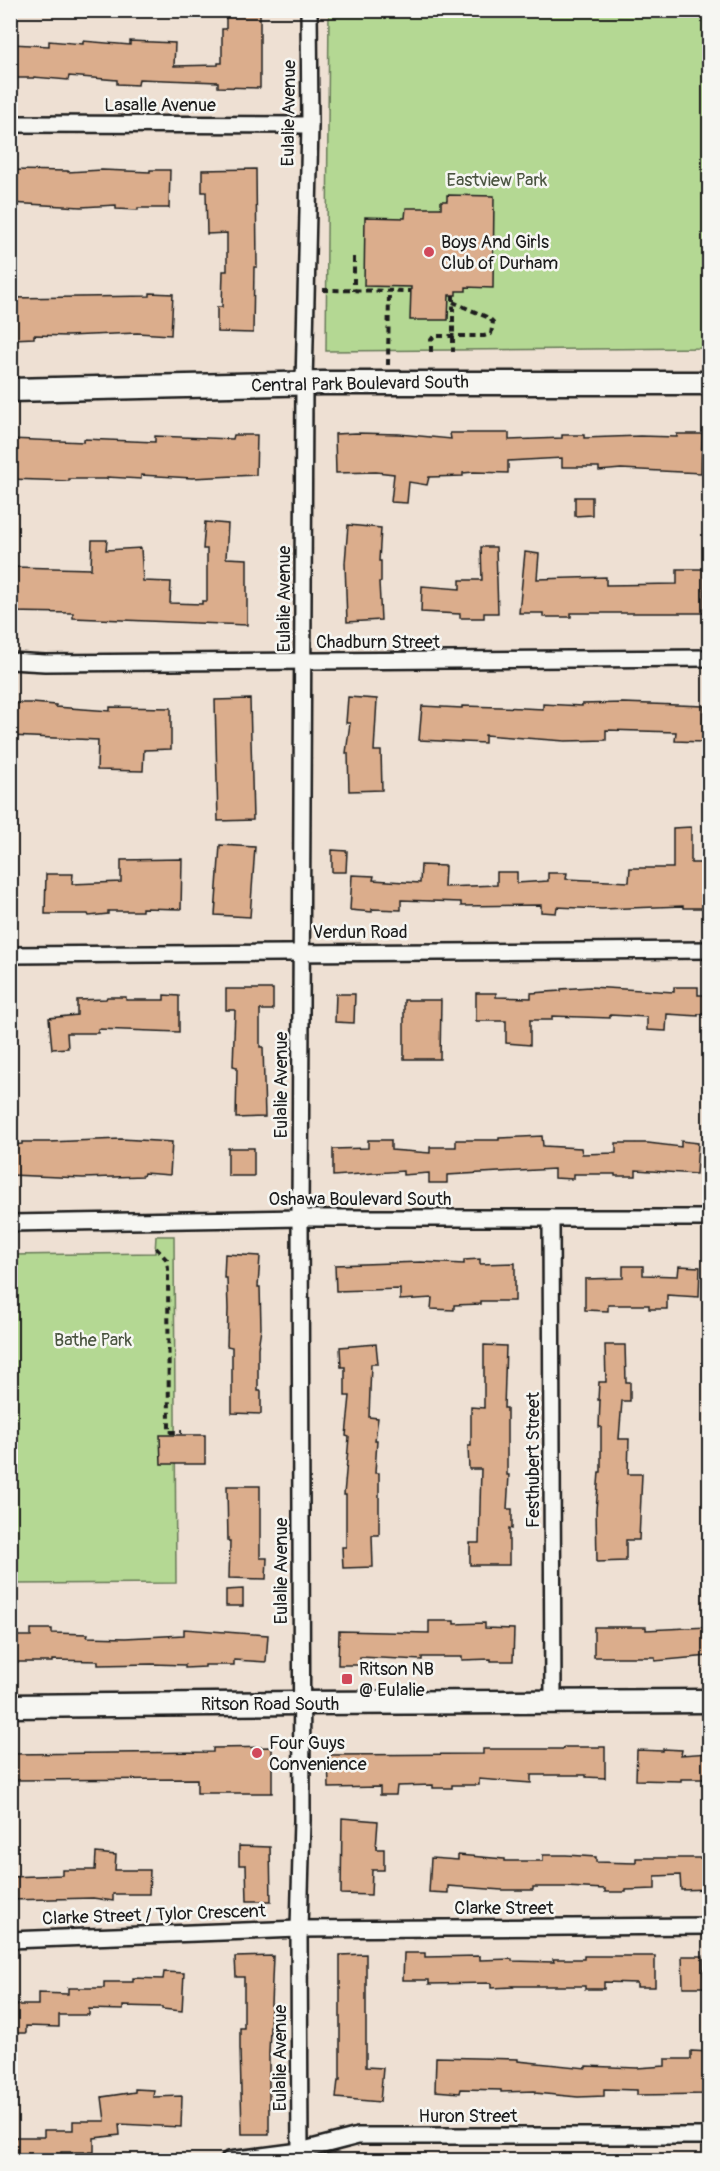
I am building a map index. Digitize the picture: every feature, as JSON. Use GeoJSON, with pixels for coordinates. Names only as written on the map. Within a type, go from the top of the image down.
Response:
{"type":"FeatureCollection","features":[{"type":"Feature","properties":{"kind":"street","name":"Eulalie Avenue"},"geometry":{"type":"LineString","coordinates":[[300,2156],[303,384],[310,125],[309,10]]}},
{"type":"Feature","properties":{"kind":"street","name":"Lasalle Avenue"},"geometry":{"type":"LineString","coordinates":[[10,124],[310,125]]}},
{"type":"Feature","properties":{"kind":"street","name":"Central Park Boulevard South"},"geometry":{"type":"LineString","coordinates":[[10,390],[388,383],[710,383]]}},
{"type":"Feature","properties":{"kind":"street","name":"Chadburn Street"},"geometry":{"type":"LineString","coordinates":[[10,661],[45,663],[303,662],[710,658]]}},
{"type":"Feature","properties":{"kind":"street","name":"Verdun Road"},"geometry":{"type":"LineString","coordinates":[[10,955],[710,950]]}},
{"type":"Feature","properties":{"kind":"street","name":"Oshawa Boulevard South"},"geometry":{"type":"LineString","coordinates":[[10,1223],[300,1218],[710,1218]]}},
{"type":"Feature","properties":{"kind":"street","name":"Festhubert Street"},"geometry":{"type":"LineString","coordinates":[[551,1218],[553,1702]]}},
{"type":"Feature","properties":{"kind":"street","name":"Ritson Road South"},"geometry":{"type":"LineString","coordinates":[[10,1706],[710,1701]]}},
{"type":"Feature","properties":{"kind":"street","name":"Clarke Street"},"geometry":{"type":"LineString","coordinates":[[299,1929],[710,1926]]}},
{"type":"Feature","properties":{"kind":"street","name":"Clarke Street / Tylor Crescent"},"geometry":{"type":"LineString","coordinates":[[10,1940],[299,1929]]}},
{"type":"Feature","properties":{"kind":"street","name":"Huron Street"},"geometry":{"type":"LineString","coordinates":[[229,2160],[300,2156],[358,2136],[710,2136]]}},
{"type":"Feature","properties":{"kind":"path"},"geometry":{"type":"LineString","coordinates":[[354,257],[354,291]]}},
{"type":"Feature","properties":{"kind":"path"},"geometry":{"type":"LineString","coordinates":[[323,290],[411,291]]}},
{"type":"Feature","properties":{"kind":"path"},"geometry":{"type":"LineString","coordinates":[[388,383],[389,291]]}},
{"type":"Feature","properties":{"kind":"path"},"geometry":{"type":"LineString","coordinates":[[453,295],[453,352]]}},
{"type":"Feature","properties":{"kind":"path"},"geometry":{"type":"LineString","coordinates":[[431,352],[431,340],[434,336],[490,334],[493,322],[489,318],[453,302]]}},
{"type":"Feature","properties":{"kind":"path"},"geometry":{"type":"LineString","coordinates":[[156,1248],[167,1260],[168,1269],[169,1432],[182,1432]]}},
{"type":"Feature","properties":{"kind":"green space","name":"Eastview Park"},"geometry":{"type":"Polygon","coordinates":[[[329,11],[709,11],[709,348],[326,351],[329,11]]]}},
{"type":"Feature","properties":{"kind":"green space","name":"Bathe Park"},"geometry":{"type":"Polygon","coordinates":[[[156,1236],[174,1236],[176,1583],[11,1584],[10,1255],[155,1253],[156,1236]]]}},
{"type":"Feature","properties":{"kind":"building"},"geometry":{"type":"Polygon","coordinates":[[[226,10],[260,10],[260,88],[218,87],[218,82],[139,79],[138,85],[117,84],[117,80],[69,76],[68,80],[34,77],[11,78],[12,44],[49,46],[49,41],[130,45],[130,41],[175,43],[174,66],[218,65],[222,63],[222,29],[226,29],[226,10]]]}},
{"type":"Feature","properties":{"kind":"building"},"geometry":{"type":"Polygon","coordinates":[[[256,169],[257,267],[254,267],[253,333],[217,332],[217,307],[222,307],[223,271],[227,271],[227,233],[207,234],[206,192],[202,192],[202,170],[256,169]]]}},
{"type":"Feature","properties":{"kind":"building"},"geometry":{"type":"Polygon","coordinates":[[[11,170],[150,172],[150,170],[170,170],[169,208],[138,208],[138,210],[116,209],[116,205],[81,207],[10,203],[11,170]]]}},
{"type":"Feature","properties":{"kind":"building","name":"Boys And Girls Club of Durham"},"geometry":{"type":"Polygon","coordinates":[[[447,195],[494,196],[493,288],[466,287],[466,291],[456,291],[456,295],[449,295],[448,320],[410,320],[411,287],[364,286],[365,217],[405,218],[406,208],[441,208],[441,201],[447,201],[447,195]]]}},
{"type":"Feature","properties":{"kind":"building"},"geometry":{"type":"Polygon","coordinates":[[[150,293],[173,294],[171,335],[137,333],[34,335],[34,338],[12,339],[10,298],[150,296],[150,293]]]}},
{"type":"Feature","properties":{"kind":"building"},"geometry":{"type":"Polygon","coordinates":[[[356,433],[451,439],[450,433],[509,433],[509,440],[562,438],[562,435],[584,435],[584,438],[677,437],[677,434],[702,434],[701,473],[621,469],[599,471],[599,467],[562,467],[562,458],[508,461],[508,473],[474,472],[463,473],[463,476],[429,477],[427,485],[409,482],[407,503],[391,502],[394,474],[336,473],[335,434],[356,433]]]}},
{"type":"Feature","properties":{"kind":"building"},"geometry":{"type":"Polygon","coordinates":[[[234,435],[257,435],[256,475],[192,478],[141,475],[141,479],[107,477],[107,479],[69,479],[69,481],[10,479],[10,439],[155,442],[155,436],[233,439],[234,435]]]}},
{"type":"Feature","properties":{"kind":"building"},"geometry":{"type":"Polygon","coordinates":[[[575,497],[592,497],[592,515],[575,516],[575,497]]]}},
{"type":"Feature","properties":{"kind":"building"},"geometry":{"type":"Polygon","coordinates":[[[205,522],[228,524],[226,558],[247,559],[247,625],[73,618],[73,613],[10,612],[10,590],[14,591],[14,567],[91,569],[92,540],[107,540],[106,550],[141,548],[143,581],[171,582],[170,603],[202,604],[202,601],[207,601],[207,549],[203,549],[205,522]]]}},
{"type":"Feature","properties":{"kind":"building"},"geometry":{"type":"Polygon","coordinates":[[[348,525],[381,528],[379,561],[381,561],[381,582],[379,582],[381,620],[347,622],[345,563],[348,525]]]}},
{"type":"Feature","properties":{"kind":"building"},"geometry":{"type":"Polygon","coordinates":[[[481,547],[496,547],[498,613],[484,613],[484,618],[460,618],[460,614],[421,612],[422,586],[460,589],[460,580],[482,580],[481,547]]]}},
{"type":"Feature","properties":{"kind":"building"},"geometry":{"type":"Polygon","coordinates":[[[525,552],[539,554],[537,579],[606,577],[606,585],[677,584],[677,569],[704,569],[704,613],[571,613],[571,617],[543,617],[543,613],[519,613],[525,552]]]}},
{"type":"Feature","properties":{"kind":"building"},"geometry":{"type":"Polygon","coordinates":[[[348,697],[377,699],[374,751],[381,751],[382,790],[349,791],[348,753],[346,753],[350,723],[346,723],[348,697]]]}},
{"type":"Feature","properties":{"kind":"building"},"geometry":{"type":"Polygon","coordinates":[[[250,699],[253,820],[218,821],[215,700],[250,699]]]}},
{"type":"Feature","properties":{"kind":"building"},"geometry":{"type":"Polygon","coordinates":[[[10,703],[110,711],[110,707],[171,708],[171,749],[144,750],[143,771],[97,770],[98,740],[10,736],[10,703]]]}},
{"type":"Feature","properties":{"kind":"building"},"geometry":{"type":"Polygon","coordinates":[[[543,704],[582,706],[582,704],[704,706],[703,742],[675,741],[676,732],[606,730],[606,740],[565,741],[485,735],[485,743],[419,740],[422,706],[543,709],[543,704]]]}},
{"type":"Feature","properties":{"kind":"building"},"geometry":{"type":"Polygon","coordinates":[[[691,827],[691,863],[705,863],[705,908],[683,908],[683,906],[602,909],[557,907],[556,913],[541,912],[541,905],[461,906],[461,902],[401,900],[401,910],[372,909],[372,912],[350,910],[352,875],[374,876],[373,880],[420,883],[421,865],[445,866],[444,887],[497,885],[497,872],[517,872],[517,883],[548,881],[548,873],[567,873],[566,879],[629,882],[630,868],[673,868],[673,828],[691,827]]]}},
{"type":"Feature","properties":{"kind":"building"},"geometry":{"type":"Polygon","coordinates":[[[220,845],[255,847],[250,917],[215,915],[220,845]]]}},
{"type":"Feature","properties":{"kind":"building"},"geometry":{"type":"Polygon","coordinates":[[[332,850],[347,851],[346,872],[332,872],[332,850]]]}},
{"type":"Feature","properties":{"kind":"building"},"geometry":{"type":"Polygon","coordinates":[[[182,859],[181,909],[142,908],[142,911],[108,911],[108,914],[89,916],[88,914],[45,914],[46,874],[73,874],[72,884],[121,882],[121,860],[182,859]]]}},
{"type":"Feature","properties":{"kind":"building"},"geometry":{"type":"Polygon","coordinates":[[[590,987],[674,992],[674,987],[698,987],[698,995],[710,995],[710,1014],[698,1014],[698,1016],[667,1014],[666,1031],[647,1030],[647,1017],[552,1016],[552,1020],[530,1020],[530,1045],[506,1043],[506,1021],[476,1021],[476,993],[496,993],[496,997],[531,998],[531,993],[590,987]]]}},
{"type":"Feature","properties":{"kind":"building"},"geometry":{"type":"Polygon","coordinates":[[[226,989],[273,989],[273,1010],[260,1010],[265,1117],[236,1118],[237,1067],[233,1066],[235,1010],[226,1010],[226,989]]]}},
{"type":"Feature","properties":{"kind":"building"},"geometry":{"type":"Polygon","coordinates":[[[336,994],[355,994],[354,1023],[335,1022],[336,994]]]}},
{"type":"Feature","properties":{"kind":"building"},"geometry":{"type":"Polygon","coordinates":[[[164,995],[179,996],[179,1032],[98,1029],[98,1033],[67,1033],[68,1048],[52,1049],[49,1018],[77,1015],[77,1000],[126,997],[126,1000],[164,1000],[164,995]]]}},
{"type":"Feature","properties":{"kind":"building"},"geometry":{"type":"Polygon","coordinates":[[[404,1000],[441,1000],[440,1059],[404,1059],[404,1000]]]}},
{"type":"Feature","properties":{"kind":"building"},"geometry":{"type":"Polygon","coordinates":[[[542,1136],[543,1146],[581,1148],[582,1154],[616,1153],[616,1143],[648,1143],[681,1147],[681,1141],[698,1143],[696,1174],[636,1170],[636,1176],[573,1174],[573,1179],[554,1178],[554,1169],[447,1175],[447,1183],[429,1183],[429,1173],[403,1175],[403,1171],[333,1176],[333,1149],[368,1148],[368,1140],[391,1140],[391,1150],[430,1153],[430,1147],[456,1147],[456,1140],[499,1140],[499,1138],[542,1136]]]}},
{"type":"Feature","properties":{"kind":"building"},"geometry":{"type":"Polygon","coordinates":[[[121,1139],[172,1142],[170,1175],[144,1173],[143,1176],[83,1178],[10,1175],[10,1145],[22,1144],[22,1142],[121,1139]]]}},
{"type":"Feature","properties":{"kind":"building"},"geometry":{"type":"Polygon","coordinates":[[[228,1148],[254,1148],[254,1176],[228,1176],[228,1148]]]}},
{"type":"Feature","properties":{"kind":"building"},"geometry":{"type":"Polygon","coordinates":[[[225,1254],[260,1256],[258,1287],[260,1287],[261,1328],[258,1348],[258,1391],[261,1391],[261,1414],[232,1413],[232,1347],[227,1346],[228,1309],[227,1278],[224,1278],[225,1254]]]}},
{"type":"Feature","properties":{"kind":"building"},"geometry":{"type":"Polygon","coordinates":[[[480,1259],[480,1264],[515,1263],[515,1301],[481,1301],[481,1304],[454,1305],[454,1310],[431,1309],[432,1298],[400,1300],[400,1289],[336,1291],[335,1265],[421,1262],[464,1264],[464,1260],[480,1259]]]}},
{"type":"Feature","properties":{"kind":"building"},"geometry":{"type":"Polygon","coordinates":[[[623,1266],[643,1266],[643,1275],[678,1276],[679,1266],[700,1267],[699,1297],[667,1295],[667,1309],[649,1309],[649,1305],[608,1305],[608,1311],[585,1310],[585,1279],[623,1278],[623,1266]]]}},
{"type":"Feature","properties":{"kind":"building"},"geometry":{"type":"Polygon","coordinates":[[[376,1344],[378,1364],[371,1364],[369,1417],[378,1418],[375,1473],[379,1473],[379,1535],[372,1535],[373,1567],[343,1568],[342,1547],[346,1547],[346,1495],[344,1495],[349,1437],[346,1436],[350,1396],[345,1396],[345,1367],[341,1367],[340,1347],[376,1344]]]}},
{"type":"Feature","properties":{"kind":"building"},"geometry":{"type":"Polygon","coordinates":[[[484,1345],[506,1346],[504,1408],[507,1408],[507,1475],[509,1475],[507,1509],[512,1509],[512,1529],[509,1528],[509,1565],[470,1565],[470,1543],[479,1543],[481,1469],[469,1469],[468,1446],[471,1446],[471,1407],[484,1408],[484,1345]]]}},
{"type":"Feature","properties":{"kind":"building"},"geometry":{"type":"Polygon","coordinates":[[[605,1345],[625,1345],[626,1382],[630,1382],[630,1401],[622,1401],[619,1439],[629,1439],[628,1474],[642,1474],[639,1540],[626,1540],[626,1561],[597,1562],[596,1510],[599,1472],[601,1472],[600,1400],[598,1400],[599,1382],[606,1382],[605,1345]]]}},
{"type":"Feature","properties":{"kind":"building"},"geometry":{"type":"Polygon","coordinates":[[[160,1435],[205,1435],[205,1464],[161,1464],[160,1435]]]}},
{"type":"Feature","properties":{"kind":"building"},"geometry":{"type":"Polygon","coordinates":[[[227,1486],[260,1486],[260,1558],[267,1558],[266,1579],[229,1578],[230,1541],[228,1541],[227,1486]]]}},
{"type":"Feature","properties":{"kind":"building"},"geometry":{"type":"Polygon","coordinates":[[[243,1589],[243,1606],[226,1606],[226,1590],[243,1589]]]}},
{"type":"Feature","properties":{"kind":"building"},"geometry":{"type":"Polygon","coordinates":[[[429,1621],[454,1621],[454,1624],[485,1623],[485,1628],[514,1629],[513,1661],[462,1660],[462,1657],[422,1657],[422,1660],[360,1657],[360,1665],[338,1665],[339,1631],[429,1633],[429,1621]]]}},
{"type":"Feature","properties":{"kind":"building"},"geometry":{"type":"Polygon","coordinates":[[[594,1627],[646,1627],[646,1630],[708,1627],[709,1656],[655,1661],[655,1657],[594,1657],[594,1627]]]}},
{"type":"Feature","properties":{"kind":"building"},"geometry":{"type":"Polygon","coordinates":[[[31,1629],[52,1629],[52,1633],[88,1634],[87,1637],[125,1638],[184,1635],[184,1629],[268,1635],[266,1662],[234,1660],[234,1665],[185,1668],[185,1665],[98,1665],[98,1661],[10,1662],[10,1636],[31,1636],[31,1629]]]}},
{"type":"Feature","properties":{"kind":"building"},"geometry":{"type":"Polygon","coordinates":[[[272,1747],[272,1793],[197,1793],[197,1779],[10,1780],[10,1754],[213,1752],[213,1748],[272,1747]]]}},
{"type":"Feature","properties":{"kind":"building"},"geometry":{"type":"Polygon","coordinates":[[[564,1747],[605,1747],[605,1778],[586,1777],[586,1775],[531,1775],[531,1783],[479,1779],[479,1785],[452,1785],[452,1788],[433,1788],[433,1785],[397,1786],[396,1795],[380,1795],[380,1787],[329,1788],[328,1755],[483,1754],[483,1749],[563,1749],[564,1747]]]}},
{"type":"Feature","properties":{"kind":"building"},"geometry":{"type":"Polygon","coordinates":[[[663,1749],[682,1750],[681,1755],[710,1753],[710,1779],[636,1780],[637,1750],[663,1751],[663,1749]]]}},
{"type":"Feature","properties":{"kind":"building"},"geometry":{"type":"Polygon","coordinates":[[[342,1818],[378,1821],[376,1849],[384,1849],[384,1870],[372,1870],[371,1895],[341,1894],[342,1818]]]}},
{"type":"Feature","properties":{"kind":"building"},"geometry":{"type":"Polygon","coordinates":[[[239,1846],[270,1847],[271,1901],[247,1901],[246,1865],[239,1865],[239,1846]]]}},
{"type":"Feature","properties":{"kind":"building"},"geometry":{"type":"Polygon","coordinates":[[[96,1853],[116,1855],[115,1870],[150,1870],[149,1894],[113,1894],[113,1901],[93,1898],[10,1900],[10,1877],[62,1875],[62,1870],[95,1870],[96,1853]]]}},
{"type":"Feature","properties":{"kind":"building"},"geometry":{"type":"Polygon","coordinates":[[[458,1855],[504,1859],[504,1861],[543,1861],[543,1855],[566,1855],[596,1857],[596,1862],[636,1863],[636,1858],[707,1858],[708,1889],[681,1890],[680,1875],[655,1876],[655,1889],[626,1890],[626,1892],[565,1887],[502,1890],[448,1886],[448,1893],[429,1892],[431,1858],[458,1860],[458,1855]]]}},
{"type":"Feature","properties":{"kind":"building"},"geometry":{"type":"Polygon","coordinates":[[[404,1953],[425,1953],[425,1957],[480,1956],[480,1960],[512,1959],[512,1961],[554,1962],[553,1959],[584,1959],[584,1956],[655,1956],[655,1987],[637,1987],[637,1983],[604,1982],[604,1989],[585,1989],[585,1986],[491,1988],[491,1983],[429,1984],[429,1980],[403,1980],[404,1953]]]}},
{"type":"Feature","properties":{"kind":"building"},"geometry":{"type":"Polygon","coordinates":[[[366,1954],[366,2067],[383,2068],[380,2102],[336,2098],[338,2080],[340,2080],[340,1955],[366,1954]]]}},
{"type":"Feature","properties":{"kind":"building"},"geometry":{"type":"Polygon","coordinates":[[[273,1956],[269,2053],[269,2134],[242,2134],[240,2028],[244,2028],[244,1977],[236,1977],[235,1957],[273,1956]]]}},
{"type":"Feature","properties":{"kind":"building"},"geometry":{"type":"Polygon","coordinates":[[[682,1956],[703,1956],[704,1987],[683,1987],[682,1956]]]}},
{"type":"Feature","properties":{"kind":"building"},"geometry":{"type":"Polygon","coordinates":[[[164,1972],[184,1973],[182,2011],[162,2009],[162,2007],[123,2006],[123,2010],[89,2009],[89,2015],[59,2015],[59,2027],[26,2026],[26,2033],[10,2033],[10,2005],[38,2005],[38,1993],[68,1994],[68,1988],[104,1988],[104,1982],[133,1982],[133,1978],[163,1979],[164,1972]]]}},
{"type":"Feature","properties":{"kind":"building"},"geometry":{"type":"Polygon","coordinates":[[[691,2051],[710,2052],[710,2094],[637,2095],[637,2090],[604,2089],[604,2096],[578,2097],[535,2093],[535,2091],[501,2092],[501,2090],[461,2089],[460,2093],[435,2091],[436,2057],[518,2059],[518,2061],[586,2068],[586,2066],[637,2068],[665,2066],[665,2059],[691,2059],[691,2051]]]}},
{"type":"Feature","properties":{"kind":"building"},"geometry":{"type":"Polygon","coordinates":[[[135,2089],[154,2090],[153,2097],[182,2096],[181,2127],[119,2124],[120,2135],[94,2138],[94,2152],[61,2152],[61,2157],[29,2157],[29,2160],[14,2160],[15,2137],[44,2137],[44,2130],[73,2130],[73,2121],[105,2121],[102,2097],[135,2092],[135,2089]]]}},
{"type":"Feature","properties":{"kind":"place","name":"Boys And Girls Club of Durham"},"geometry":{"type":"Point","coordinates":[429,252]}},
{"type":"Feature","properties":{"kind":"place","name":"Ritson NB @ Eulalie"},"geometry":{"type":"Point","coordinates":[347,1679]}},
{"type":"Feature","properties":{"kind":"place","name":"Four Guys Convenience"},"geometry":{"type":"Point","coordinates":[257,1753]}}]}
